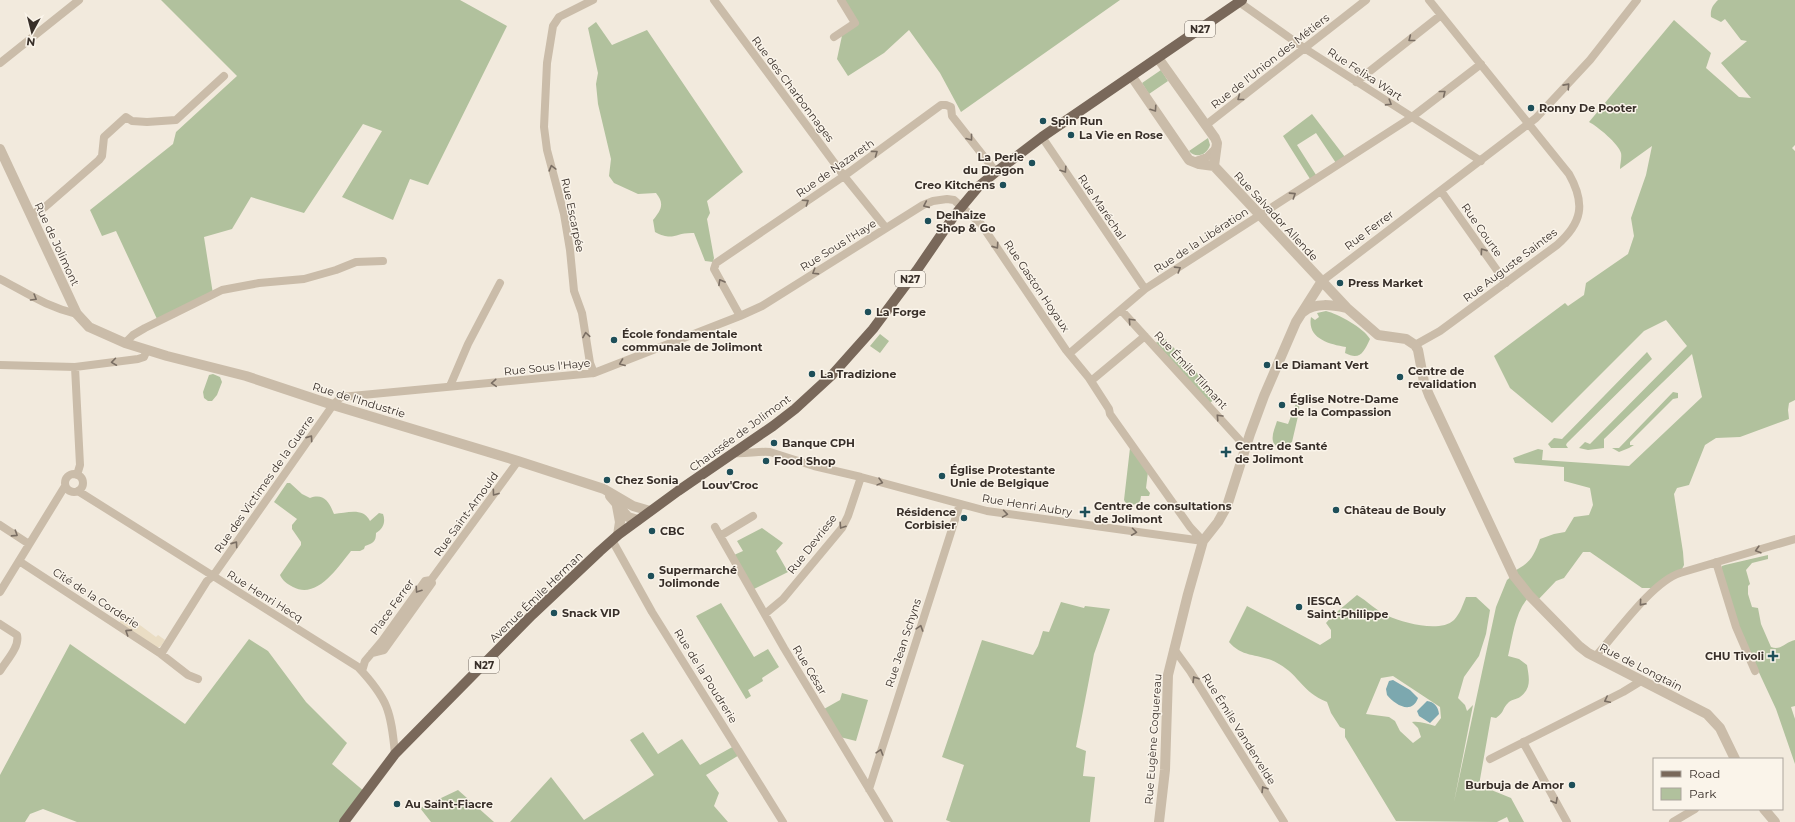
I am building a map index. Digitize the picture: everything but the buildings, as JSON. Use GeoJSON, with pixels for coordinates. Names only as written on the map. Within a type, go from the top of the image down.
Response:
{"type":"FeatureCollection","features":[{"type":"Feature","properties":{"kind":"main road","name":"Chaussée de Jolimont"},"geometry":{"type":"LineString","coordinates":[[650,511],[795,409],[846,360],[884,314],[962,206],[979,186],[1042,137],[1132,77],[1240,1]]}},
{"type":"Feature","properties":{"kind":"main road","name":"N27"},"geometry":{"type":"LineString","coordinates":[[638,520],[650,511]]}},
{"type":"Feature","properties":{"kind":"main road","name":"Avenue Émile Herman"},"geometry":{"type":"LineString","coordinates":[[344,822],[395,754],[532,615],[615,538],[638,520]]}},
{"type":"Feature","properties":{"kind":"street"},"geometry":{"type":"LineString","coordinates":[[0,63],[79,0]]}},
{"type":"Feature","properties":{"kind":"street","name":"Rue Escarpée"},"geometry":{"type":"LineString","coordinates":[[593,0],[559,17],[553,26],[547,74],[545,138],[564,214],[570,250],[574,291],[582,313],[590,363],[594,374]]}},
{"type":"Feature","properties":{"kind":"street","name":"Rue des Charbonnages"},"geometry":{"type":"LineString","coordinates":[[714,0],[844,176],[886,228]]}},
{"type":"Feature","properties":{"kind":"street"},"geometry":{"type":"LineString","coordinates":[[834,37],[858,21],[841,0]]}},
{"type":"Feature","properties":{"kind":"street","name":"Rue de l'Union des Métiers"},"geometry":{"type":"LineString","coordinates":[[1206,125],[1366,0]]}},
{"type":"Feature","properties":{"kind":"street","name":"Rue Auguste Saintes"},"geometry":{"type":"LineString","coordinates":[[1415,345],[1440,331],[1557,245],[1569,233],[1578,216],[1580,206],[1579,196],[1569,174],[1429,0]]}},
{"type":"Feature","properties":{"kind":"street","name":"Rue Ferrer"},"geometry":{"type":"LineString","coordinates":[[1203,541],[1218,522],[1227,506],[1264,396],[1299,316],[1322,281],[1536,118],[1552,103],[1590,60],[1636,0]]}},
{"type":"Feature","properties":{"kind":"street","name":"Rue Felixa Wart"},"geometry":{"type":"LineString","coordinates":[[1240,1],[1304,48],[1480,161]]}},
{"type":"Feature","properties":{"kind":"street"},"geometry":{"type":"LineString","coordinates":[[1356,82],[1441,15]]}},
{"type":"Feature","properties":{"kind":"street"},"geometry":{"type":"LineString","coordinates":[[1132,77],[1189,160],[1214,166],[1217,147],[1215,138],[1158,58]]}},
{"type":"Feature","properties":{"kind":"street","name":"Rue de la Libération"},"geometry":{"type":"LineString","coordinates":[[1070,354],[1145,289],[1412,117],[1481,64]]}},
{"type":"Feature","properties":{"kind":"street"},"geometry":{"type":"LineString","coordinates":[[31,215],[46,207],[99,160],[102,156],[104,137],[126,118],[132,121],[147,122],[176,120],[224,76]]}},
{"type":"Feature","properties":{"kind":"street","name":"Rue de Nazareth"},"geometry":{"type":"LineString","coordinates":[[740,316],[714,269],[714,266],[844,176],[941,105],[951,107],[952,116],[996,172]]}},
{"type":"Feature","properties":{"kind":"street","name":"Rue Maréchal"},"geometry":{"type":"LineString","coordinates":[[1042,137],[1145,289]]}},
{"type":"Feature","properties":{"kind":"street"},"geometry":{"type":"LineString","coordinates":[[1193,162],[1207,157],[1217,147]]}},
{"type":"Feature","properties":{"kind":"street","name":"Rue de Jolimont"},"geometry":{"type":"LineString","coordinates":[[0,149],[77,314],[89,327],[107,335]]}},
{"type":"Feature","properties":{"kind":"street","name":"Rue Salvador Allende"},"geometry":{"type":"LineString","coordinates":[[1214,166],[1347,308],[1378,335],[1406,339],[1415,345]]}},
{"type":"Feature","properties":{"kind":"street","name":"Rue Courte"},"geometry":{"type":"LineString","coordinates":[[1440,191],[1506,283]]}},
{"type":"Feature","properties":{"kind":"street","name":"Rue Sous l'Haye"},"geometry":{"type":"LineString","coordinates":[[333,405],[338,399],[344,397],[450,386],[525,381],[594,374],[740,316],[767,303],[923,205],[947,199],[954,200],[962,206]]}},
{"type":"Feature","properties":{"kind":"street","name":"Rue Gaston Hoyaux"},"geometry":{"type":"LineString","coordinates":[[962,206],[981,224],[1066,350],[1091,381],[1109,409],[1110,414],[1145,464],[1190,527],[1203,541]]}},
{"type":"Feature","properties":{"kind":"street"},"geometry":{"type":"LineString","coordinates":[[124,343],[133,335],[145,328],[222,290],[259,283],[304,278],[336,270],[356,262],[383,261]]}},
{"type":"Feature","properties":{"kind":"street"},"geometry":{"type":"LineString","coordinates":[[0,280],[44,304],[77,314]]}},
{"type":"Feature","properties":{"kind":"street"},"geometry":{"type":"LineString","coordinates":[[450,386],[468,344],[500,283]]}},
{"type":"Feature","properties":{"kind":"street"},"geometry":{"type":"LineString","coordinates":[[1299,316],[1314,306],[1328,305],[1347,308]]}},
{"type":"Feature","properties":{"kind":"street","name":"Rue Émile Tilmant"},"geometry":{"type":"LineString","coordinates":[[1121,310],[1246,446]]}},
{"type":"Feature","properties":{"kind":"street","name":"Rue de l'Industrie"},"geometry":{"type":"LineString","coordinates":[[107,335],[124,343],[246,376],[333,405],[518,461],[607,493],[633,506],[650,511]]}},
{"type":"Feature","properties":{"kind":"street"},"geometry":{"type":"LineString","coordinates":[[1091,381],[1145,336]]}},
{"type":"Feature","properties":{"kind":"street","name":"Rue de Longtain"},"geometry":{"type":"LineString","coordinates":[[1415,345],[1419,354],[1424,382],[1429,395],[1514,576],[1530,596],[1580,646],[1595,657],[1707,714],[1720,728],[1735,758]]}},
{"type":"Feature","properties":{"kind":"street"},"geometry":{"type":"LineString","coordinates":[[0,364],[75,368],[138,359],[144,357],[147,350]]}},
{"type":"Feature","properties":{"kind":"street"},"geometry":{"type":"LineString","coordinates":[[75,368],[80,465],[77,475]]}},
{"type":"Feature","properties":{"kind":"street","name":"Rue des Victimes de la Guerre"},"geometry":{"type":"LineString","coordinates":[[212,576],[333,405]]}},
{"type":"Feature","properties":{"kind":"street","name":"Rue Henri Aubry"},"geometry":{"type":"LineString","coordinates":[[733,453],[747,454],[763,451],[770,452],[814,466],[987,511],[1203,541]]}},
{"type":"Feature","properties":{"kind":"street","name":"Rue Saint-Arnould"},"geometry":{"type":"LineString","coordinates":[[431,580],[518,461]]}},
{"type":"Feature","properties":{"kind":"street"},"geometry":{"type":"LineString","coordinates":[[0,592],[66,486],[66,480],[68,477],[77,475]]}},
{"type":"Feature","properties":{"kind":"street"},"geometry":{"type":"LineString","coordinates":[[66,486],[72,492],[78,491],[83,483],[81,478],[77,475]]}},
{"type":"Feature","properties":{"kind":"street","name":"Rue Devriese"},"geometry":{"type":"LineString","coordinates":[[765,614],[783,599],[842,528],[848,516],[861,477]]}},
{"type":"Feature","properties":{"kind":"street","name":"Rue Henri Hecq"},"geometry":{"type":"LineString","coordinates":[[78,491],[362,671],[378,690],[388,708],[395,754]]}},
{"type":"Feature","properties":{"kind":"street"},"geometry":{"type":"LineString","coordinates":[[607,493],[628,517],[638,520]]}},
{"type":"Feature","properties":{"kind":"street"},"geometry":{"type":"LineString","coordinates":[[607,493],[619,511],[620,522],[615,538]]}},
{"type":"Feature","properties":{"kind":"street","name":"Rue Jean Schyns"},"geometry":{"type":"LineString","coordinates":[[869,789],[960,504]]}},
{"type":"Feature","properties":{"kind":"street"},"geometry":{"type":"LineString","coordinates":[[720,536],[753,516]]}},
{"type":"Feature","properties":{"kind":"street"},"geometry":{"type":"LineString","coordinates":[[0,525],[29,544]]}},
{"type":"Feature","properties":{"kind":"street","name":"Rue César"},"geometry":{"type":"LineString","coordinates":[[715,527],[889,822]]}},
{"type":"Feature","properties":{"kind":"street","name":"Rue de la Poudrerie"},"geometry":{"type":"LineString","coordinates":[[615,538],[652,612],[783,822]]}},
{"type":"Feature","properties":{"kind":"street"},"geometry":{"type":"LineString","coordinates":[[1595,657],[1662,582],[1677,574],[1795,539]]}},
{"type":"Feature","properties":{"kind":"street","name":"Rue Eugène Coquereau"},"geometry":{"type":"LineString","coordinates":[[1159,822],[1165,770],[1168,675],[1203,541]]}},
{"type":"Feature","properties":{"kind":"street","name":"Cité de la Corderie"},"geometry":{"type":"LineString","coordinates":[[19,561],[161,654],[188,675],[198,679]]}},
{"type":"Feature","properties":{"kind":"street"},"geometry":{"type":"LineString","coordinates":[[1716,562],[1736,627],[1755,672]]}},
{"type":"Feature","properties":{"kind":"street"},"geometry":{"type":"LineString","coordinates":[[161,654],[212,576]]}},
{"type":"Feature","properties":{"kind":"street","name":"Place Ferrer"},"geometry":{"type":"LineString","coordinates":[[365,661],[372,653],[384,650],[432,583],[431,580]]}},
{"type":"Feature","properties":{"kind":"street"},"geometry":{"type":"LineString","coordinates":[[0,624],[17,635],[17,644],[0,671]]}},
{"type":"Feature","properties":{"kind":"street"},"geometry":{"type":"LineString","coordinates":[[0,629],[14,638],[17,644]]}},
{"type":"Feature","properties":{"kind":"street","name":"Rue Émile Vandervelde"},"geometry":{"type":"LineString","coordinates":[[1174,649],[1190,670],[1284,822]]}},
{"type":"Feature","properties":{"kind":"street"},"geometry":{"type":"LineString","coordinates":[[354,665],[365,661]]}},
{"type":"Feature","properties":{"kind":"street"},"geometry":{"type":"LineString","coordinates":[[362,671],[365,661]]}},
{"type":"Feature","properties":{"kind":"street"},"geometry":{"type":"LineString","coordinates":[[1490,759],[1624,692],[1641,681]]}},
{"type":"Feature","properties":{"kind":"street"},"geometry":{"type":"LineString","coordinates":[[1523,742],[1567,822]]}},
{"type":"Feature","properties":{"kind":"street"},"geometry":{"type":"LineString","coordinates":[[1673,822],[1693,810]]}},
{"type":"Feature","properties":{"kind":"street"},"geometry":{"type":"LineString","coordinates":[[1765,810],[1775,822]]}},
{"type":"Feature","properties":{"kind":"green space"},"geometry":{"type":"Polygon","coordinates":[[[161,0],[460,0],[507,26],[428,185],[410,179],[393,220],[342,197],[382,131],[363,124],[304,213],[251,197],[232,229],[204,237],[213,294],[157,319],[116,231],[102,236],[90,210],[173,144],[176,132],[237,76],[161,0]]]}},
{"type":"Feature","properties":{"kind":"green space"},"geometry":{"type":"Polygon","coordinates":[[[841,0],[1120,0],[961,112],[940,73],[909,30],[884,53],[848,76],[837,59],[843,31],[855,23],[841,0]]]}},
{"type":"Feature","properties":{"kind":"green space"},"geometry":{"type":"Polygon","coordinates":[[[1718,0],[1795,0],[1795,145],[1792,148],[1795,151],[1795,400],[1789,403],[1789,419],[1740,437],[1716,438],[1705,445],[1689,485],[1677,488],[1674,494],[1684,565],[1680,573],[1655,588],[1642,588],[1590,552],[1583,552],[1564,578],[1556,581],[1536,602],[1530,596],[1521,608],[1515,624],[1508,656],[1519,659],[1527,665],[1529,682],[1524,694],[1510,701],[1499,716],[1496,718],[1491,717],[1479,785],[1511,798],[1524,822],[1509,822],[1507,817],[1497,822],[1396,821],[1345,737],[1345,729],[1340,727],[1331,713],[1327,702],[1312,694],[1292,674],[1279,664],[1266,658],[1246,654],[1234,647],[1229,642],[1247,606],[1320,645],[1331,638],[1331,630],[1326,623],[1357,595],[1388,616],[1422,626],[1440,626],[1448,624],[1456,618],[1460,612],[1466,597],[1476,597],[1490,610],[1486,634],[1479,656],[1464,677],[1458,698],[1465,705],[1467,711],[1473,705],[1454,802],[1496,607],[1507,580],[1513,575],[1512,572],[1527,563],[1536,550],[1540,539],[1565,532],[1574,517],[1589,515],[1593,505],[1590,488],[1564,481],[1564,467],[1515,463],[1513,458],[1538,449],[1543,450],[1542,460],[1629,466],[1702,397],[1692,354],[1604,439],[1604,448],[1588,450],[1579,448],[1585,442],[1590,444],[1687,346],[1666,320],[1644,331],[1552,423],[1510,388],[1494,356],[1565,303],[1568,306],[1584,295],[1586,283],[1628,254],[1634,236],[1631,218],[1646,175],[1652,146],[1620,169],[1621,153],[1619,149],[1597,127],[1589,122],[1674,20],[1711,53],[1706,68],[1739,97],[1751,98],[1721,63],[1747,41],[1741,40],[1725,19],[1721,22],[1711,17],[1711,9],[1718,0]],[[1393,676],[1381,678],[1366,714],[1389,717],[1395,721],[1400,731],[1413,743],[1421,737],[1418,728],[1412,722],[1421,722],[1435,726],[1441,718],[1440,707],[1393,676]]]}},
{"type":"Feature","properties":{"kind":"green space"},"geometry":{"type":"Polygon","coordinates":[[[596,22],[612,45],[647,30],[743,172],[707,201],[710,213],[707,219],[714,258],[713,262],[705,261],[694,233],[666,236],[655,232],[653,220],[661,207],[659,197],[656,193],[638,194],[614,183],[609,176],[611,159],[598,104],[596,84],[598,73],[588,28],[596,22]]]}},
{"type":"Feature","properties":{"kind":"green space"},"geometry":{"type":"Polygon","coordinates":[[[1161,70],[1168,81],[1149,94],[1142,83],[1161,70]]]}},
{"type":"Feature","properties":{"kind":"green space"},"geometry":{"type":"Polygon","coordinates":[[[1312,114],[1345,157],[1338,166],[1316,133],[1297,145],[1318,178],[1312,182],[1283,136],[1312,114]]]}},
{"type":"Feature","properties":{"kind":"green space"},"geometry":{"type":"Polygon","coordinates":[[[1208,138],[1210,145],[1204,153],[1201,155],[1195,155],[1189,151],[1208,138]]]}},
{"type":"Feature","properties":{"kind":"green space"},"geometry":{"type":"Polygon","coordinates":[[[1326,311],[1350,322],[1367,335],[1370,339],[1366,348],[1361,354],[1354,356],[1345,353],[1346,347],[1326,342],[1316,335],[1312,330],[1311,317],[1315,320],[1319,317],[1317,313],[1326,311]]]}},
{"type":"Feature","properties":{"kind":"green space"},"geometry":{"type":"Polygon","coordinates":[[[880,334],[889,341],[880,353],[870,346],[880,334]]]}},
{"type":"Feature","properties":{"kind":"green space"},"geometry":{"type":"Polygon","coordinates":[[[1162,335],[1218,396],[1210,403],[1156,343],[1162,335]]]}},
{"type":"Feature","properties":{"kind":"green space"},"geometry":{"type":"Polygon","coordinates":[[[1647,352],[1652,359],[1567,443],[1566,445],[1568,448],[1551,448],[1548,444],[1554,438],[1562,439],[1647,352]]]}},
{"type":"Feature","properties":{"kind":"green space"},"geometry":{"type":"Polygon","coordinates":[[[213,374],[220,377],[222,382],[217,395],[212,401],[208,401],[204,398],[203,392],[209,375],[213,374]]]}},
{"type":"Feature","properties":{"kind":"green space"},"geometry":{"type":"Polygon","coordinates":[[[1673,392],[1678,393],[1678,398],[1673,399],[1630,442],[1630,445],[1634,445],[1619,452],[1612,448],[1619,448],[1673,392]]]}},
{"type":"Feature","properties":{"kind":"green space"},"geometry":{"type":"Polygon","coordinates":[[[1300,393],[1299,412],[1292,442],[1281,448],[1274,444],[1273,440],[1273,433],[1277,421],[1288,424],[1300,393]]]}},
{"type":"Feature","properties":{"kind":"green space"},"geometry":{"type":"Polygon","coordinates":[[[1130,448],[1148,472],[1146,488],[1150,493],[1149,496],[1141,496],[1140,502],[1133,505],[1126,504],[1124,500],[1130,448]]]}},
{"type":"Feature","properties":{"kind":"green space"},"geometry":{"type":"Polygon","coordinates":[[[287,483],[290,483],[302,494],[310,498],[322,498],[328,502],[334,514],[359,512],[370,521],[379,513],[383,514],[384,517],[383,525],[376,533],[374,542],[365,546],[364,549],[360,551],[351,551],[326,580],[318,586],[310,589],[302,590],[293,587],[285,582],[280,575],[301,545],[301,542],[292,529],[292,525],[297,519],[274,502],[287,483]]]}},
{"type":"Feature","properties":{"kind":"green space"},"geometry":{"type":"Polygon","coordinates":[[[762,528],[783,543],[776,551],[788,572],[754,589],[734,555],[743,551],[737,541],[762,528]]]}},
{"type":"Feature","properties":{"kind":"green space","name":"CHU Tivoli"},"geometry":{"type":"Polygon","coordinates":[[[1768,555],[1768,559],[1752,563],[1746,570],[1750,584],[1748,586],[1748,594],[1752,607],[1758,608],[1761,624],[1771,647],[1778,648],[1795,640],[1795,706],[1791,707],[1795,719],[1795,764],[1776,709],[1742,636],[1721,569],[1722,566],[1725,565],[1768,555]]]}},
{"type":"Feature","properties":{"kind":"green space"},"geometry":{"type":"Polygon","coordinates":[[[1061,602],[1084,608],[1085,606],[1110,609],[1094,654],[1076,747],[1086,751],[1083,776],[1095,777],[1090,822],[951,822],[946,820],[964,765],[942,757],[982,640],[1033,655],[1043,631],[1049,632],[1061,602]]]}},
{"type":"Feature","properties":{"kind":"green space"},"geometry":{"type":"Polygon","coordinates":[[[721,603],[754,657],[768,649],[779,667],[762,678],[763,681],[748,690],[751,696],[746,699],[696,616],[721,603]]]}},
{"type":"Feature","properties":{"kind":"green space"},"geometry":{"type":"Polygon","coordinates":[[[249,639],[268,651],[306,702],[347,743],[332,764],[365,792],[344,822],[77,822],[43,809],[30,814],[25,822],[0,822],[0,775],[70,644],[185,724],[249,639]]]}},
{"type":"Feature","properties":{"kind":"green space"},"geometry":{"type":"Polygon","coordinates":[[[842,693],[868,700],[856,741],[840,737],[824,709],[840,700],[842,693]]]}},
{"type":"Feature","properties":{"kind":"green space"},"geometry":{"type":"Polygon","coordinates":[[[643,732],[658,754],[682,739],[700,765],[736,745],[741,754],[706,775],[719,793],[714,806],[728,822],[510,822],[551,777],[584,820],[654,775],[630,740],[643,732]]]}},
{"type":"Feature","properties":{"kind":"green space"},"geometry":{"type":"Polygon","coordinates":[[[458,790],[494,822],[431,822],[420,808],[458,790]]]}},
{"type":"Feature","properties":{"kind":"shaded area"},"geometry":{"type":"Polygon","coordinates":[[[125,614],[156,637],[158,635],[165,640],[161,646],[157,648],[119,623],[125,614]]]}},
{"type":"Feature","properties":{"kind":"water"},"geometry":{"type":"Polygon","coordinates":[[[1393,680],[1410,690],[1418,698],[1412,706],[1403,707],[1390,699],[1387,695],[1386,689],[1389,681],[1393,680]]]}},
{"type":"Feature","properties":{"kind":"water"},"geometry":{"type":"Polygon","coordinates":[[[1427,701],[1432,702],[1435,705],[1439,714],[1430,723],[1419,716],[1417,711],[1427,701]]]}},
{"type":"Feature","properties":{"kind":"place","name":"Ronny De Pooter"},"geometry":{"type":"Point","coordinates":[1531,108]}},
{"type":"Feature","properties":{"kind":"place","name":"Spin Run"},"geometry":{"type":"Point","coordinates":[1043,121]}},
{"type":"Feature","properties":{"kind":"place","name":"La Vie en Rose"},"geometry":{"type":"Point","coordinates":[1071,135]}},
{"type":"Feature","properties":{"kind":"place","name":"La Perle du Dragon"},"geometry":{"type":"Point","coordinates":[1032,163]}},
{"type":"Feature","properties":{"kind":"place","name":"Creo Kitchens"},"geometry":{"type":"Point","coordinates":[1003,185]}},
{"type":"Feature","properties":{"kind":"place","name":"Delhaize Shop & Go"},"geometry":{"type":"Point","coordinates":[928,221]}},
{"type":"Feature","properties":{"kind":"place","name":"Press Market"},"geometry":{"type":"Point","coordinates":[1340,283]}},
{"type":"Feature","properties":{"kind":"place","name":"La Forge"},"geometry":{"type":"Point","coordinates":[868,312]}},
{"type":"Feature","properties":{"kind":"place","name":"École fondamentale communale de Jolimont"},"geometry":{"type":"Point","coordinates":[614,340]}},
{"type":"Feature","properties":{"kind":"place","name":"Le Diamant Vert"},"geometry":{"type":"Point","coordinates":[1267,365]}},
{"type":"Feature","properties":{"kind":"place","name":"La Tradizione"},"geometry":{"type":"Point","coordinates":[812,374]}},
{"type":"Feature","properties":{"kind":"place","name":"Centre de revalidation"},"geometry":{"type":"Point","coordinates":[1400,377]}},
{"type":"Feature","properties":{"kind":"place","name":"Église Notre-Dame de la Compassion"},"geometry":{"type":"Point","coordinates":[1282,405]}},
{"type":"Feature","properties":{"kind":"place","name":"Banque CPH"},"geometry":{"type":"Point","coordinates":[774,443]}},
{"type":"Feature","properties":{"kind":"place","name":"Centre de Santé de Jolimont"},"geometry":{"type":"Point","coordinates":[1226,452]}},
{"type":"Feature","properties":{"kind":"place","name":"Food Shop"},"geometry":{"type":"Point","coordinates":[766,461]}},
{"type":"Feature","properties":{"kind":"place","name":"Louv'Croc"},"geometry":{"type":"Point","coordinates":[730,472]}},
{"type":"Feature","properties":{"kind":"place","name":"Église Protestante Unie de Belgique"},"geometry":{"type":"Point","coordinates":[942,476]}},
{"type":"Feature","properties":{"kind":"place","name":"Chez Sonia"},"geometry":{"type":"Point","coordinates":[607,480]}},
{"type":"Feature","properties":{"kind":"place","name":"Château de Bouly"},"geometry":{"type":"Point","coordinates":[1336,510]}},
{"type":"Feature","properties":{"kind":"place","name":"Centre de consultations de Jolimont"},"geometry":{"type":"Point","coordinates":[1085,512]}},
{"type":"Feature","properties":{"kind":"place","name":"Résidence Corbisier"},"geometry":{"type":"Point","coordinates":[964,518]}},
{"type":"Feature","properties":{"kind":"place","name":"CBC"},"geometry":{"type":"Point","coordinates":[652,531]}},
{"type":"Feature","properties":{"kind":"place","name":"Supermarché Jolimonde"},"geometry":{"type":"Point","coordinates":[651,576]}},
{"type":"Feature","properties":{"kind":"place","name":"IESCA Saint-Philippe"},"geometry":{"type":"Point","coordinates":[1299,607]}},
{"type":"Feature","properties":{"kind":"place","name":"Snack VIP"},"geometry":{"type":"Point","coordinates":[554,613]}},
{"type":"Feature","properties":{"kind":"place","name":"CHU Tivoli"},"geometry":{"type":"Point","coordinates":[1773,656]}},
{"type":"Feature","properties":{"kind":"place","name":"Burbuja de Amor"},"geometry":{"type":"Point","coordinates":[1572,785]}},
{"type":"Feature","properties":{"kind":"place","name":"Au Saint-Fiacre"},"geometry":{"type":"Point","coordinates":[397,804]}}]}
